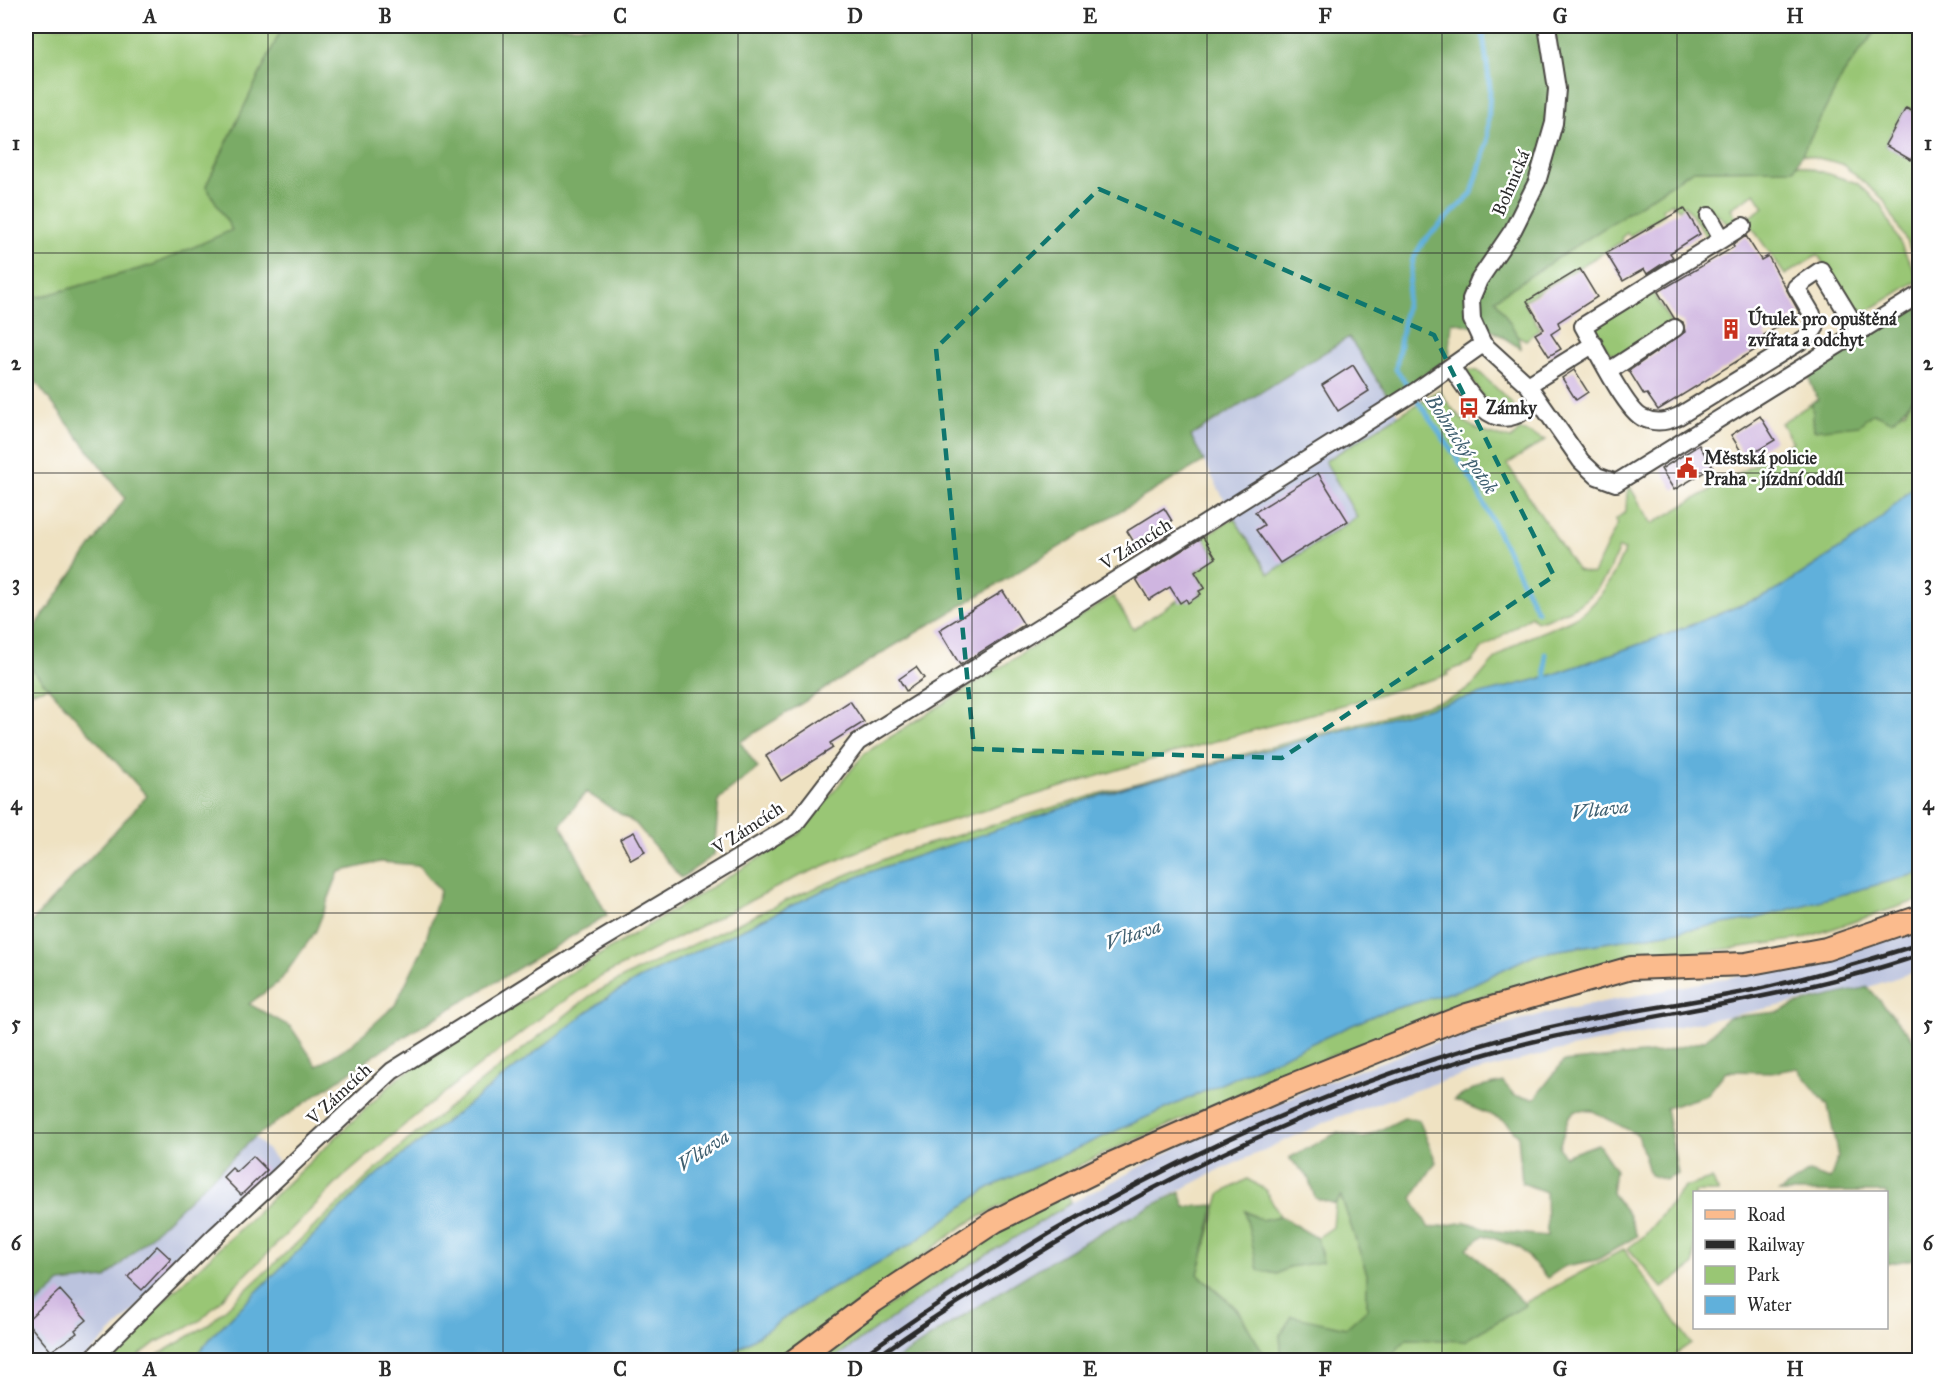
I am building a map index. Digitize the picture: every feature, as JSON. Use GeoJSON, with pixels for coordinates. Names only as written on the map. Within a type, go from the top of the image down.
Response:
{"type":"FeatureCollection","features":[{"type":"Feature","properties":{"kind":"main road"},"geometry":{"type":"LineString","coordinates":[[795,1360],[874,1300],[995,1221],[1104,1167],[1282,1089],[1467,1015],[1631,968],[1746,964],[1826,949],[1920,917]]}},
{"type":"Feature","properties":{"kind":"street","name":"Bohnická"},"geometry":{"type":"LineString","coordinates":[[1483,344],[1472,320],[1471,299],[1479,280],[1513,230],[1537,182],[1554,123],[1557,89],[1547,26]]}},
{"type":"Feature","properties":{"kind":"street"},"geometry":{"type":"LineString","coordinates":[[1709,216],[1722,239]]}},
{"type":"Feature","properties":{"kind":"street"},"geometry":{"type":"LineString","coordinates":[[1743,226],[1583,326],[1628,404],[1642,418],[1666,422],[1679,417],[1809,336],[1815,328],[1812,314],[1796,287],[1821,270],[1859,332]]}},
{"type":"Feature","properties":{"kind":"street"},"geometry":{"type":"LineString","coordinates":[[1483,344],[1528,385],[1581,461],[1597,476],[1616,483],[1920,294]]}},
{"type":"Feature","properties":{"kind":"street"},"geometry":{"type":"LineString","coordinates":[[1609,371],[1675,328]]}},
{"type":"Feature","properties":{"kind":"street","name":"V Zámcích"},"geometry":{"type":"LineString","coordinates":[[91,1360],[123,1325],[216,1235],[392,1071],[795,824],[858,742],[1413,393],[1483,344]]}},
{"type":"Feature","properties":{"kind":"street"},"geometry":{"type":"LineString","coordinates":[[1528,385],[1594,344]]}},
{"type":"Feature","properties":{"kind":"street"},"geometry":{"type":"LineString","coordinates":[[1451,366],[1482,408],[1496,417],[1513,417],[1539,401]]}},
{"type":"Feature","properties":{"kind":"highlighted area"},"geometry":{"type":"Polygon","coordinates":[[[1099,189],[1434,335],[1554,576],[1282,758],[974,749],[936,348],[1099,189]]]}},
{"type":"Feature","properties":{"kind":"shaded area"},"geometry":{"type":"Polygon","coordinates":[[[1350,337],[1398,415],[1325,461],[1358,516],[1269,574],[1234,518],[1191,437],[1350,337]]]}},
{"type":"Feature","properties":{"kind":"shaded area"},"geometry":{"type":"Polygon","coordinates":[[[1919,928],[1919,970],[1863,989],[1556,1051],[1445,1080],[1335,1118],[1209,1175],[1091,1237],[896,1360],[831,1360],[960,1271],[1071,1203],[1192,1140],[1321,1084],[1433,1043],[1547,1013],[1757,972],[1919,928]]]}},
{"type":"Feature","properties":{"kind":"shaded area"},"geometry":{"type":"Polygon","coordinates":[[[255,1137],[282,1166],[83,1360],[26,1360],[26,1315],[60,1283],[106,1278],[255,1137]]]}},
{"type":"Feature","properties":{"kind":"green space"},"geometry":{"type":"Polygon","coordinates":[[[26,26],[283,26],[206,186],[233,230],[153,265],[40,297],[26,292],[26,26]]]}},
{"type":"Feature","properties":{"kind":"green space"},"geometry":{"type":"Polygon","coordinates":[[[283,26],[1879,26],[1844,73],[1794,169],[1693,170],[1495,299],[1518,336],[1520,348],[1492,330],[1452,322],[1449,358],[1389,398],[1349,337],[1191,436],[1204,461],[887,650],[740,742],[758,768],[719,799],[714,855],[681,878],[636,824],[586,792],[561,824],[607,915],[387,1047],[255,1137],[106,1278],[60,1283],[26,1315],[26,928],[147,796],[26,663],[26,640],[125,498],[26,369],[26,292],[40,297],[153,265],[232,230],[206,186],[283,26]],[[380,862],[339,872],[316,931],[280,981],[249,1004],[291,1027],[317,1066],[352,1044],[395,1005],[424,946],[440,891],[418,865],[380,862]]]}},
{"type":"Feature","properties":{"kind":"green space"},"geometry":{"type":"Polygon","coordinates":[[[1879,26],[1919,26],[1919,115],[1906,108],[1885,145],[1911,160],[1919,146],[1919,265],[1883,199],[1842,164],[1802,154],[1844,73],[1879,26]]]}},
{"type":"Feature","properties":{"kind":"green space"},"geometry":{"type":"Polygon","coordinates":[[[1797,164],[1857,183],[1880,204],[1915,272],[1917,283],[1913,283],[1868,311],[1853,311],[1818,255],[1785,275],[1746,219],[1764,207],[1755,193],[1731,208],[1738,221],[1729,225],[1715,212],[1713,235],[1708,239],[1685,205],[1679,209],[1672,203],[1662,209],[1665,214],[1630,236],[1627,233],[1621,238],[1623,241],[1523,301],[1540,328],[1526,340],[1518,336],[1494,299],[1693,170],[1794,169],[1797,164]]]}},
{"type":"Feature","properties":{"kind":"green space"},"geometry":{"type":"Polygon","coordinates":[[[1650,288],[1671,323],[1621,354],[1609,353],[1595,329],[1598,321],[1650,288]]]}},
{"type":"Feature","properties":{"kind":"green space"},"geometry":{"type":"Polygon","coordinates":[[[1919,304],[1920,368],[1912,398],[1904,410],[1891,421],[1873,413],[1859,425],[1814,430],[1812,403],[1818,400],[1807,374],[1919,304]]]}},
{"type":"Feature","properties":{"kind":"green space"},"geometry":{"type":"Polygon","coordinates":[[[1468,370],[1478,371],[1513,404],[1513,408],[1498,410],[1486,402],[1467,372],[1468,370]]]}},
{"type":"Feature","properties":{"kind":"green space"},"geometry":{"type":"Polygon","coordinates":[[[1919,386],[1919,482],[1867,531],[1774,592],[1663,636],[1546,677],[1127,787],[881,868],[824,890],[639,979],[603,1000],[368,1182],[214,1334],[193,1360],[149,1360],[208,1325],[409,1139],[590,996],[628,975],[796,896],[904,851],[1119,788],[1452,698],[1468,689],[1492,662],[1508,649],[1571,620],[1589,608],[1607,585],[1625,550],[1619,548],[1605,577],[1597,588],[1578,605],[1536,622],[1531,616],[1482,649],[1472,662],[1447,672],[1448,675],[1177,752],[880,842],[793,879],[598,978],[548,1012],[415,1116],[342,1178],[201,1320],[155,1343],[133,1360],[102,1360],[400,1076],[799,834],[865,753],[1113,596],[1133,629],[1178,600],[1186,599],[1188,602],[1201,594],[1199,591],[1204,587],[1195,572],[1216,558],[1203,537],[1234,518],[1269,574],[1357,517],[1325,461],[1439,390],[1461,419],[1477,429],[1511,439],[1520,430],[1546,440],[1507,464],[1577,570],[1593,574],[1618,523],[1615,520],[1626,511],[1627,493],[1630,487],[1652,524],[1793,442],[1781,423],[1812,403],[1814,430],[1873,413],[1905,412],[1919,386]]]}},
{"type":"Feature","properties":{"kind":"green space"},"geometry":{"type":"Polygon","coordinates":[[[26,663],[49,687],[29,692],[26,696],[26,663]]]}},
{"type":"Feature","properties":{"kind":"green space"},"geometry":{"type":"Polygon","coordinates":[[[1919,873],[1919,900],[1801,939],[1592,967],[1525,983],[1462,1003],[1277,1078],[1098,1156],[966,1224],[781,1360],[721,1360],[815,1298],[913,1243],[988,1188],[1377,1014],[1465,988],[1535,954],[1754,919],[1919,873]]]}},
{"type":"Feature","properties":{"kind":"green space"},"geometry":{"type":"Polygon","coordinates":[[[1868,987],[1919,1046],[1920,1251],[1913,1259],[1888,1264],[1888,1191],[1780,1191],[1809,1172],[1830,1179],[1838,1157],[1828,1106],[1797,1068],[1775,1072],[1726,1071],[1707,1095],[1666,1108],[1678,1174],[1665,1180],[1650,1175],[1638,1135],[1593,1111],[1576,1110],[1569,1117],[1559,1147],[1565,1156],[1598,1144],[1615,1169],[1612,1193],[1628,1214],[1637,1236],[1597,1260],[1565,1266],[1547,1278],[1520,1248],[1484,1235],[1467,1248],[1526,1305],[1464,1341],[1407,1339],[1387,1360],[1282,1360],[1280,1335],[1292,1316],[1346,1328],[1367,1309],[1367,1274],[1341,1196],[1335,1204],[1315,1198],[1308,1177],[1289,1158],[1338,1132],[1364,1138],[1404,1118],[1419,1120],[1436,1162],[1412,1198],[1429,1228],[1466,1222],[1495,1231],[1547,1236],[1546,1192],[1522,1183],[1518,1135],[1503,1120],[1454,1100],[1473,1089],[1503,1082],[1515,1096],[1535,1098],[1563,1062],[1662,1052],[1705,1040],[1728,1017],[1779,1012],[1794,1005],[1868,987]]]}},
{"type":"Feature","properties":{"kind":"green space"},"geometry":{"type":"Polygon","coordinates":[[[1247,1179],[1265,1189],[1280,1216],[1261,1220],[1246,1211],[1258,1270],[1277,1274],[1289,1267],[1323,1261],[1317,1238],[1333,1227],[1335,1204],[1341,1196],[1367,1274],[1367,1310],[1346,1328],[1292,1317],[1280,1335],[1282,1360],[1273,1358],[1260,1348],[1237,1309],[1198,1274],[1220,1194],[1247,1179]]]}},
{"type":"Feature","properties":{"kind":"green space"},"geometry":{"type":"Polygon","coordinates":[[[1711,1179],[1718,1191],[1693,1191],[1693,1266],[1662,1288],[1628,1248],[1644,1236],[1685,1187],[1711,1179]]]}},
{"type":"Feature","properties":{"kind":"green space"},"geometry":{"type":"Polygon","coordinates":[[[1180,1192],[1185,1207],[1215,1205],[1198,1274],[1238,1311],[1263,1352],[1275,1360],[896,1360],[1070,1250],[1180,1192]]]}},
{"type":"Feature","properties":{"kind":"green space"},"geometry":{"type":"Polygon","coordinates":[[[1067,1193],[1071,1203],[960,1271],[831,1360],[812,1360],[969,1248],[1067,1193]]]}},
{"type":"Feature","properties":{"kind":"green space"},"geometry":{"type":"Polygon","coordinates":[[[1245,1211],[1261,1220],[1280,1216],[1317,1238],[1323,1262],[1289,1267],[1277,1274],[1258,1270],[1245,1211]]]}},
{"type":"Feature","properties":{"kind":"green space"},"geometry":{"type":"Polygon","coordinates":[[[1624,1249],[1691,1343],[1667,1360],[1383,1360],[1406,1338],[1521,1305],[1624,1249]]]}},
{"type":"Feature","properties":{"kind":"water","name":"Vltava"},"geometry":{"type":"Polygon","coordinates":[[[1919,482],[1919,873],[1754,919],[1535,954],[1465,988],[1377,1014],[988,1188],[913,1243],[815,1298],[721,1360],[193,1360],[214,1334],[368,1182],[603,1000],[639,979],[824,890],[881,868],[1127,787],[1546,677],[1663,636],[1774,592],[1867,531],[1919,482]]]}},
{"type":"Feature","properties":{"kind":"building"},"geometry":{"type":"Polygon","coordinates":[[[1906,108],[1920,115],[1920,125],[1914,135],[1920,138],[1920,146],[1911,160],[1885,145],[1906,108]]]}},
{"type":"Feature","properties":{"kind":"building"},"geometry":{"type":"Polygon","coordinates":[[[1684,208],[1700,234],[1670,253],[1673,257],[1647,274],[1644,269],[1623,281],[1606,253],[1684,208]]]}},
{"type":"Feature","properties":{"kind":"building","name":"Útulek pro opuštěná zvířata a odchyt"},"geometry":{"type":"Polygon","coordinates":[[[1746,236],[1761,260],[1768,256],[1800,314],[1764,335],[1768,342],[1658,410],[1647,394],[1644,395],[1629,371],[1685,332],[1683,322],[1674,318],[1658,292],[1734,247],[1733,245],[1746,236]]]}},
{"type":"Feature","properties":{"kind":"building"},"geometry":{"type":"Polygon","coordinates":[[[1580,269],[1597,297],[1558,322],[1560,328],[1551,334],[1561,349],[1549,356],[1535,334],[1544,329],[1527,301],[1580,269]]]}},
{"type":"Feature","properties":{"kind":"building"},"geometry":{"type":"Polygon","coordinates":[[[1353,365],[1369,391],[1338,411],[1322,385],[1353,365]]]}},
{"type":"Feature","properties":{"kind":"building"},"geometry":{"type":"Polygon","coordinates":[[[1574,370],[1588,392],[1576,400],[1562,378],[1574,370]]]}},
{"type":"Feature","properties":{"kind":"building"},"geometry":{"type":"Polygon","coordinates":[[[1760,416],[1775,440],[1745,458],[1731,435],[1760,416]]]}},
{"type":"Feature","properties":{"kind":"building","name":"Městská policie Praha - jízdní oddíl"},"geometry":{"type":"Polygon","coordinates":[[[1699,445],[1713,467],[1674,490],[1661,469],[1699,445]]]}},
{"type":"Feature","properties":{"kind":"building"},"geometry":{"type":"Polygon","coordinates":[[[1318,473],[1348,521],[1280,563],[1256,530],[1264,525],[1255,512],[1318,473]]]}},
{"type":"Feature","properties":{"kind":"building"},"geometry":{"type":"Polygon","coordinates":[[[1164,508],[1172,521],[1166,525],[1171,533],[1146,548],[1141,540],[1135,544],[1127,531],[1164,508]]]}},
{"type":"Feature","properties":{"kind":"building"},"geometry":{"type":"Polygon","coordinates":[[[1203,537],[1216,558],[1195,572],[1205,588],[1199,591],[1201,594],[1188,603],[1186,599],[1180,603],[1170,587],[1149,600],[1136,579],[1203,537]]]}},
{"type":"Feature","properties":{"kind":"building"},"geometry":{"type":"Polygon","coordinates":[[[1003,591],[1024,625],[960,665],[939,630],[1003,591]]]}},
{"type":"Feature","properties":{"kind":"building"},"geometry":{"type":"Polygon","coordinates":[[[916,667],[924,678],[906,691],[899,679],[916,667]]]}},
{"type":"Feature","properties":{"kind":"building"},"geometry":{"type":"Polygon","coordinates":[[[850,701],[864,722],[830,743],[833,748],[781,781],[766,756],[850,701]]]}},
{"type":"Feature","properties":{"kind":"building"},"geometry":{"type":"Polygon","coordinates":[[[634,832],[645,852],[631,860],[620,839],[634,832]]]}},
{"type":"Feature","properties":{"kind":"building"},"geometry":{"type":"Polygon","coordinates":[[[253,1156],[267,1170],[241,1195],[223,1177],[232,1168],[236,1172],[253,1156]]]}},
{"type":"Feature","properties":{"kind":"building"},"geometry":{"type":"Polygon","coordinates":[[[157,1246],[171,1259],[142,1290],[128,1277],[157,1246]]]}},
{"type":"Feature","properties":{"kind":"building"},"geometry":{"type":"Polygon","coordinates":[[[60,1290],[87,1320],[75,1330],[77,1333],[51,1351],[26,1321],[60,1290]]]}},
{"type":"Feature","properties":{"kind":"waterway","name":"Bohnický potok"},"geometry":{"type":"LineString","coordinates":[[1482,26],[1490,88],[1487,143],[1472,193],[1423,242],[1413,259],[1396,369],[1472,480],[1537,611]]}},
{"type":"Feature","properties":{"kind":"waterway","name":"Bohnický potok"},"geometry":{"type":"LineString","coordinates":[[1545,654],[1546,677],[1549,681]]}},
{"type":"Feature","properties":{"kind":"railway"},"geometry":{"type":"LineString","coordinates":[[857,1360],[935,1305],[1016,1253],[1100,1205],[1186,1160],[1273,1119],[1363,1083],[1454,1053],[1547,1028],[1758,989],[1920,944]]}},
{"type":"Feature","properties":{"kind":"railway"},"geometry":{"type":"LineString","coordinates":[[873,1360],[927,1322],[1083,1227],[1212,1159],[1278,1128],[1345,1101],[1413,1076],[1553,1037],[1784,992],[1920,955]]}},
{"type":"Feature","properties":{"kind":"place","name":"Útulek pro opuštěná zvířata a odchyt"},"geometry":{"type":"Point","coordinates":[1731,329]}},
{"type":"Feature","properties":{"kind":"place","name":"Zámky"},"geometry":{"type":"Point","coordinates":[1469,408]}},
{"type":"Feature","properties":{"kind":"place","name":"Městská policie Praha - jízdní oddíl"},"geometry":{"type":"Point","coordinates":[1687,468]}}]}
